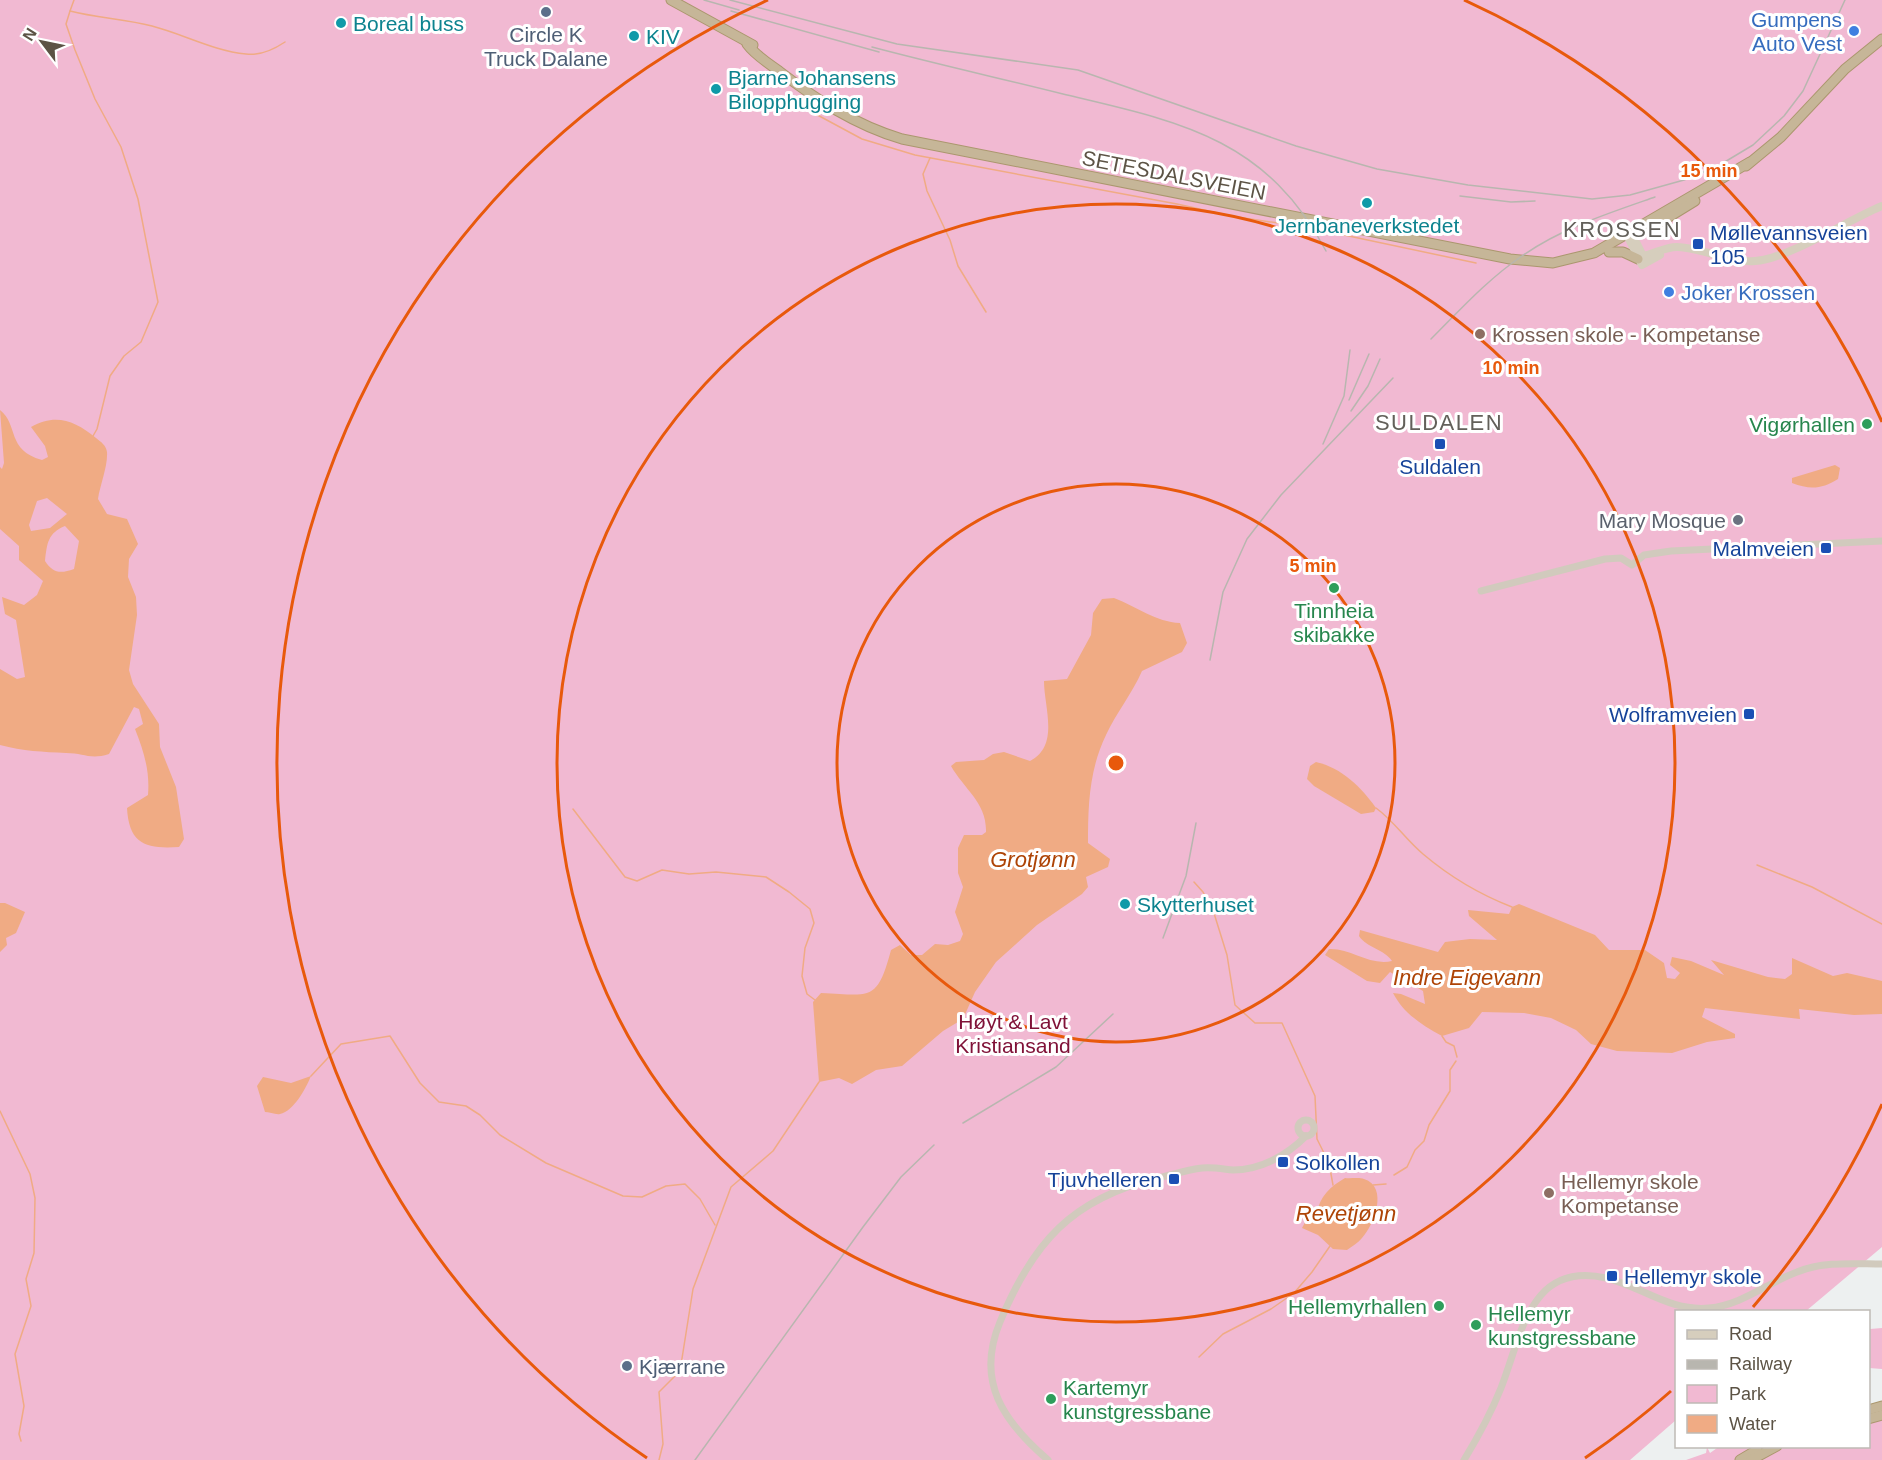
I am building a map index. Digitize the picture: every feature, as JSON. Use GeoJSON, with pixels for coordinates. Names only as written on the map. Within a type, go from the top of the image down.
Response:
{"type":"FeatureCollection","features":[{"type":"Feature","properties":{"kind":"highway","name":"SETESDALSVEIEN"},"geometry":{"type":"LineString","coordinates":[[671,0],[747,44],[818,101],[872,129],[913,142],[1532,265],[1553,266],[1588,260],[1610,252],[1750,162],[1781,137],[1845,69],[1882,39]]}},
{"type":"Feature","properties":{"kind":"highway","name":"SETESDALSVEIEN"},"geometry":{"type":"LineString","coordinates":[[1510,260],[1540,263],[1564,261],[1630,239]]}},
{"type":"Feature","properties":{"kind":"highway"},"geometry":{"type":"LineString","coordinates":[[1610,252],[1623,252],[1638,259]]}},
{"type":"Feature","properties":{"kind":"highway"},"geometry":{"type":"LineString","coordinates":[[1740,1460],[1761,1448]]}},
{"type":"Feature","properties":{"kind":"highway"},"geometry":{"type":"LineString","coordinates":[[1751,1460],[1773,1448]]}},
{"type":"Feature","properties":{"kind":"main road"},"geometry":{"type":"LineString","coordinates":[[1630,239],[1643,256],[1673,247],[1704,249],[1740,260],[1763,260],[1778,256],[1882,206]]}},
{"type":"Feature","properties":{"kind":"main road"},"geometry":{"type":"LineString","coordinates":[[1630,239],[1642,265],[1682,248]]}},
{"type":"Feature","properties":{"kind":"street"},"geometry":{"type":"LineString","coordinates":[[1481,591],[1605,559],[1621,558],[1632,565],[1644,555],[1671,551],[1882,541]]}},
{"type":"Feature","properties":{"kind":"street"},"geometry":{"type":"LineString","coordinates":[[1048,1460],[1009,1422],[996,1394],[992,1372],[992,1347],[1001,1319],[1023,1274],[1050,1235],[1080,1209],[1122,1188],[1194,1169],[1255,1167],[1275,1159],[1290,1148],[1306,1136],[1313,1130],[1310,1122],[1301,1122],[1290,1148]]}},
{"type":"Feature","properties":{"kind":"street"},"geometry":{"type":"LineString","coordinates":[[1299,1131],[1306,1136]]}},
{"type":"Feature","properties":{"kind":"street"},"geometry":{"type":"LineString","coordinates":[[1464,1460],[1498,1397],[1520,1330],[1533,1304],[1542,1293],[1558,1282],[1573,1276],[1600,1277],[1667,1302],[1706,1308],[1737,1301],[1787,1276],[1813,1267],[1882,1264]]}},
{"type":"Feature","properties":{"kind":"green space","name":"Høyt & Lavt Kristiansand"},"geometry":{"type":"Polygon","coordinates":[[[0,0],[1882,0],[1882,1247],[1807,1310],[1675,1310],[1675,1421],[1630,1460],[0,1460],[0,0]]]}},
{"type":"Feature","properties":{"kind":"green space"},"geometry":{"type":"Polygon","coordinates":[[[1882,1328],[1882,1369],[1870,1368],[1870,1329],[1882,1328]]]}},
{"type":"Feature","properties":{"kind":"green space"},"geometry":{"type":"Polygon","coordinates":[[[1882,1401],[1882,1460],[1686,1460],[1706,1453],[1707,1448],[1710,1453],[1717,1448],[1870,1448],[1870,1405],[1882,1401]]]}},
{"type":"Feature","properties":{"kind":"water"},"geometry":{"type":"Polygon","coordinates":[[[0,410],[6,416],[23,450],[42,460],[48,457],[45,446],[31,427],[49,420],[73,423],[106,447],[106,463],[98,499],[107,514],[127,519],[138,544],[129,559],[128,577],[136,597],[137,615],[129,670],[133,684],[159,724],[160,747],[176,787],[184,839],[179,847],[158,847],[142,842],[131,830],[128,820],[127,808],[148,795],[146,762],[135,729],[143,724],[139,709],[134,707],[109,754],[102,756],[41,752],[0,745],[0,669],[17,679],[25,677],[16,620],[5,614],[2,597],[24,605],[37,595],[43,581],[19,560],[19,546],[0,529],[0,467],[2,469],[4,463],[0,410]],[[47,498],[37,501],[29,525],[31,531],[50,528],[67,514],[47,498]],[[65,526],[49,539],[45,561],[51,568],[65,572],[74,569],[79,541],[65,526]]]}},
{"type":"Feature","properties":{"kind":"water"},"geometry":{"type":"Polygon","coordinates":[[[1835,465],[1840,468],[1838,479],[1827,485],[1805,487],[1792,483],[1792,478],[1835,465]]]}},
{"type":"Feature","properties":{"kind":"water","name":"Grotjønn"},"geometry":{"type":"Polygon","coordinates":[[[1114,598],[1155,617],[1180,623],[1187,643],[1182,652],[1142,671],[1100,748],[1091,788],[1088,843],[1110,859],[1108,867],[1086,877],[1088,887],[1082,894],[1037,925],[996,962],[975,992],[963,1019],[943,1031],[902,1066],[876,1070],[852,1084],[839,1078],[819,1082],[813,1002],[821,993],[851,995],[869,992],[881,979],[891,950],[900,945],[911,955],[922,955],[935,944],[948,945],[960,941],[963,934],[955,912],[963,887],[958,873],[958,848],[964,835],[982,835],[986,832],[979,804],[951,766],[956,762],[984,760],[993,754],[1004,752],[1030,761],[1039,754],[1048,736],[1044,681],[1067,679],[1091,635],[1093,613],[1102,599],[1114,598]]]}},
{"type":"Feature","properties":{"kind":"water"},"geometry":{"type":"Polygon","coordinates":[[[1316,762],[1350,779],[1376,808],[1374,812],[1361,814],[1314,786],[1307,779],[1310,766],[1316,762]]]}},
{"type":"Feature","properties":{"kind":"water"},"geometry":{"type":"Polygon","coordinates":[[[0,903],[25,912],[16,933],[6,938],[7,945],[0,952],[0,903]]]}},
{"type":"Feature","properties":{"kind":"water","name":"Indre Eigevann"},"geometry":{"type":"Polygon","coordinates":[[[1519,904],[1595,935],[1609,950],[1645,950],[1664,963],[1667,978],[1675,979],[1680,973],[1670,965],[1672,957],[1691,961],[1724,975],[1711,960],[1768,977],[1785,979],[1792,974],[1792,958],[1833,976],[1847,973],[1882,981],[1882,1014],[1854,1015],[1799,1009],[1800,1019],[1705,1008],[1702,1017],[1735,1034],[1735,1038],[1707,1042],[1672,1053],[1617,1051],[1591,1044],[1576,1030],[1551,1018],[1524,1013],[1482,1012],[1469,1028],[1442,1036],[1408,1013],[1393,993],[1425,1004],[1423,991],[1390,972],[1380,983],[1367,981],[1325,955],[1329,949],[1337,949],[1376,961],[1392,961],[1362,940],[1359,936],[1360,930],[1438,952],[1445,942],[1470,939],[1497,940],[1469,916],[1468,910],[1509,914],[1512,907],[1519,904]]]}},
{"type":"Feature","properties":{"kind":"water"},"geometry":{"type":"Polygon","coordinates":[[[311,1076],[303,1093],[285,1112],[277,1114],[265,1112],[257,1086],[263,1077],[291,1083],[311,1076]]]}},
{"type":"Feature","properties":{"kind":"water","name":"Revetjønn"},"geometry":{"type":"Polygon","coordinates":[[[1345,1178],[1362,1178],[1372,1183],[1378,1198],[1377,1207],[1367,1232],[1347,1250],[1333,1249],[1318,1235],[1302,1228],[1309,1215],[1317,1213],[1326,1192],[1345,1178]]]}},
{"type":"Feature","properties":{"kind":"waterway"},"geometry":{"type":"LineString","coordinates":[[70,11],[74,0]]}},
{"type":"Feature","properties":{"kind":"waterway"},"geometry":{"type":"LineString","coordinates":[[93,436],[97,429],[110,376],[124,356],[141,342],[158,302],[138,199],[121,147],[95,99],[75,50],[66,24],[70,11],[152,26],[210,46],[246,54],[266,52],[285,42]]}},
{"type":"Feature","properties":{"kind":"waterway"},"geometry":{"type":"LineString","coordinates":[[797,104],[862,139],[915,155],[1231,216],[1311,228],[1476,263]]}},
{"type":"Feature","properties":{"kind":"waterway"},"geometry":{"type":"LineString","coordinates":[[930,158],[923,174],[927,191],[950,240],[958,266],[986,312]]}},
{"type":"Feature","properties":{"kind":"waterway"},"geometry":{"type":"LineString","coordinates":[[1376,808],[1433,862],[1477,891],[1512,907]]}},
{"type":"Feature","properties":{"kind":"waterway"},"geometry":{"type":"LineString","coordinates":[[573,809],[625,877],[637,881],[662,870],[689,874],[716,872],[766,877],[789,892],[810,909],[814,923],[805,948],[802,976],[807,994],[815,1000]]}},
{"type":"Feature","properties":{"kind":"waterway"},"geometry":{"type":"LineString","coordinates":[[1757,865],[1812,887],[1882,924]]}},
{"type":"Feature","properties":{"kind":"waterway"},"geometry":{"type":"LineString","coordinates":[[1194,882],[1203,892],[1213,910],[1227,955],[1235,1005],[1255,1023],[1282,1023],[1315,1096],[1317,1139],[1329,1163],[1333,1185]]}},
{"type":"Feature","properties":{"kind":"waterway"},"geometry":{"type":"LineString","coordinates":[[311,1076],[341,1044],[390,1036],[420,1083],[439,1102],[466,1106],[480,1115],[500,1135],[546,1163],[623,1196],[642,1197],[666,1186],[685,1184],[700,1199],[715,1225]]}},
{"type":"Feature","properties":{"kind":"waterway"},"geometry":{"type":"LineString","coordinates":[[1442,1036],[1446,1042],[1454,1046],[1457,1057]]}},
{"type":"Feature","properties":{"kind":"waterway"},"geometry":{"type":"LineString","coordinates":[[1394,1175],[1407,1167],[1415,1150],[1424,1141],[1429,1125],[1450,1091],[1450,1070],[1456,1061]]}},
{"type":"Feature","properties":{"kind":"waterway"},"geometry":{"type":"LineString","coordinates":[[659,1460],[663,1444],[659,1392],[680,1371],[693,1289],[731,1187],[773,1151],[819,1082]]}},
{"type":"Feature","properties":{"kind":"waterway"},"geometry":{"type":"LineString","coordinates":[[0,1111],[30,1174],[35,1198],[34,1253],[26,1279],[31,1306],[15,1354],[24,1406],[19,1434],[21,1441]]}},
{"type":"Feature","properties":{"kind":"waterway"},"geometry":{"type":"LineString","coordinates":[[1373,1185],[1386,1184]]}},
{"type":"Feature","properties":{"kind":"waterway"},"geometry":{"type":"LineString","coordinates":[[1199,1357],[1223,1334],[1271,1309],[1294,1293],[1330,1246]]}},
{"type":"Feature","properties":{"kind":"railway"},"geometry":{"type":"LineString","coordinates":[[704,0],[739,10]]}},
{"type":"Feature","properties":{"kind":"railway"},"geometry":{"type":"LineString","coordinates":[[730,0],[897,44],[1078,70],[1296,146],[1377,169],[1468,185],[1592,199],[1630,195],[1684,180],[1718,166],[1753,145],[1784,116],[1803,91],[1845,0]]}},
{"type":"Feature","properties":{"kind":"railway"},"geometry":{"type":"LineString","coordinates":[[731,11],[879,52]]}},
{"type":"Feature","properties":{"kind":"railway"},"geometry":{"type":"LineString","coordinates":[[872,47],[1144,114],[1180,125],[1215,140],[1246,158],[1276,182],[1302,213],[1326,251]]}},
{"type":"Feature","properties":{"kind":"railway"},"geometry":{"type":"LineString","coordinates":[[1460,196],[1511,202],[1535,201]]}},
{"type":"Feature","properties":{"kind":"railway"},"geometry":{"type":"LineString","coordinates":[[1431,339],[1486,285],[1537,246],[1586,222],[1655,197]]}},
{"type":"Feature","properties":{"kind":"railway"},"geometry":{"type":"LineString","coordinates":[[1323,444],[1344,396],[1350,350]]}},
{"type":"Feature","properties":{"kind":"railway"},"geometry":{"type":"LineString","coordinates":[[1349,400],[1369,354]]}},
{"type":"Feature","properties":{"kind":"railway"},"geometry":{"type":"LineString","coordinates":[[1351,411],[1368,386],[1380,359]]}},
{"type":"Feature","properties":{"kind":"railway"},"geometry":{"type":"LineString","coordinates":[[1210,660],[1223,592],[1247,539],[1281,495],[1393,378]]}},
{"type":"Feature","properties":{"kind":"railway"},"geometry":{"type":"LineString","coordinates":[[1163,938],[1186,876],[1196,823]]}},
{"type":"Feature","properties":{"kind":"railway"},"geometry":{"type":"LineString","coordinates":[[963,1123],[1056,1067],[1113,1014]]}},
{"type":"Feature","properties":{"kind":"railway"},"geometry":{"type":"LineString","coordinates":[[695,1460],[863,1227],[901,1177],[934,1145]]}},
{"type":"Feature","properties":{"kind":"place","name":"Circle K Truck Dalane"},"geometry":{"type":"Point","coordinates":[546,12]}},
{"type":"Feature","properties":{"kind":"place","name":"Boreal buss"},"geometry":{"type":"Point","coordinates":[341,23]}},
{"type":"Feature","properties":{"kind":"place","name":"Gumpens Auto Vest"},"geometry":{"type":"Point","coordinates":[1854,31]}},
{"type":"Feature","properties":{"kind":"place","name":"KIV"},"geometry":{"type":"Point","coordinates":[634,36]}},
{"type":"Feature","properties":{"kind":"place","name":"Bjarne Johansens Bilopphugging"},"geometry":{"type":"Point","coordinates":[716,89]}},
{"type":"Feature","properties":{"kind":"place","name":"Jernbaneverkstedet"},"geometry":{"type":"Point","coordinates":[1367,203]}},
{"type":"Feature","properties":{"kind":"place","name":"Møllevannsveien 105"},"geometry":{"type":"Point","coordinates":[1698,244]}},
{"type":"Feature","properties":{"kind":"place","name":"Joker Krossen"},"geometry":{"type":"Point","coordinates":[1669,292]}},
{"type":"Feature","properties":{"kind":"place","name":"Krossen skole - Kompetanse"},"geometry":{"type":"Point","coordinates":[1480,334]}},
{"type":"Feature","properties":{"kind":"place","name":"Vigørhallen"},"geometry":{"type":"Point","coordinates":[1867,424]}},
{"type":"Feature","properties":{"kind":"place","name":"Suldalen"},"geometry":{"type":"Point","coordinates":[1440,444]}},
{"type":"Feature","properties":{"kind":"place","name":"Mary Mosque"},"geometry":{"type":"Point","coordinates":[1738,520]}},
{"type":"Feature","properties":{"kind":"place","name":"Malmveien"},"geometry":{"type":"Point","coordinates":[1826,548]}},
{"type":"Feature","properties":{"kind":"place","name":"Tinnheia skibakke"},"geometry":{"type":"Point","coordinates":[1334,588]}},
{"type":"Feature","properties":{"kind":"place","name":"Wolframveien"},"geometry":{"type":"Point","coordinates":[1749,714]}},
{"type":"Feature","properties":{"kind":"place","name":"Skytterhuset"},"geometry":{"type":"Point","coordinates":[1125,904]}},
{"type":"Feature","properties":{"kind":"place","name":"Solkollen"},"geometry":{"type":"Point","coordinates":[1283,1162]}},
{"type":"Feature","properties":{"kind":"place","name":"Tjuvhelleren"},"geometry":{"type":"Point","coordinates":[1174,1179]}},
{"type":"Feature","properties":{"kind":"place","name":"Hellemyr skole Kompetanse"},"geometry":{"type":"Point","coordinates":[1549,1193]}},
{"type":"Feature","properties":{"kind":"place","name":"Hellemyr skole"},"geometry":{"type":"Point","coordinates":[1612,1276]}},
{"type":"Feature","properties":{"kind":"place","name":"Hellemyrhallen"},"geometry":{"type":"Point","coordinates":[1439,1306]}},
{"type":"Feature","properties":{"kind":"place","name":"Hellemyr kunstgressbane"},"geometry":{"type":"Point","coordinates":[1476,1325]}},
{"type":"Feature","properties":{"kind":"place","name":"Kjærrane"},"geometry":{"type":"Point","coordinates":[627,1366]}},
{"type":"Feature","properties":{"kind":"place","name":"Kartemyr kunstgressbane"},"geometry":{"type":"Point","coordinates":[1051,1399]}},
{"type":"Feature","properties":{"kind":"district","name":"KROSSEN"},"geometry":{"type":"Point","coordinates":[1622,229]}},
{"type":"Feature","properties":{"kind":"district","name":"SULDALEN"},"geometry":{"type":"Point","coordinates":[1439,422]}}]}
